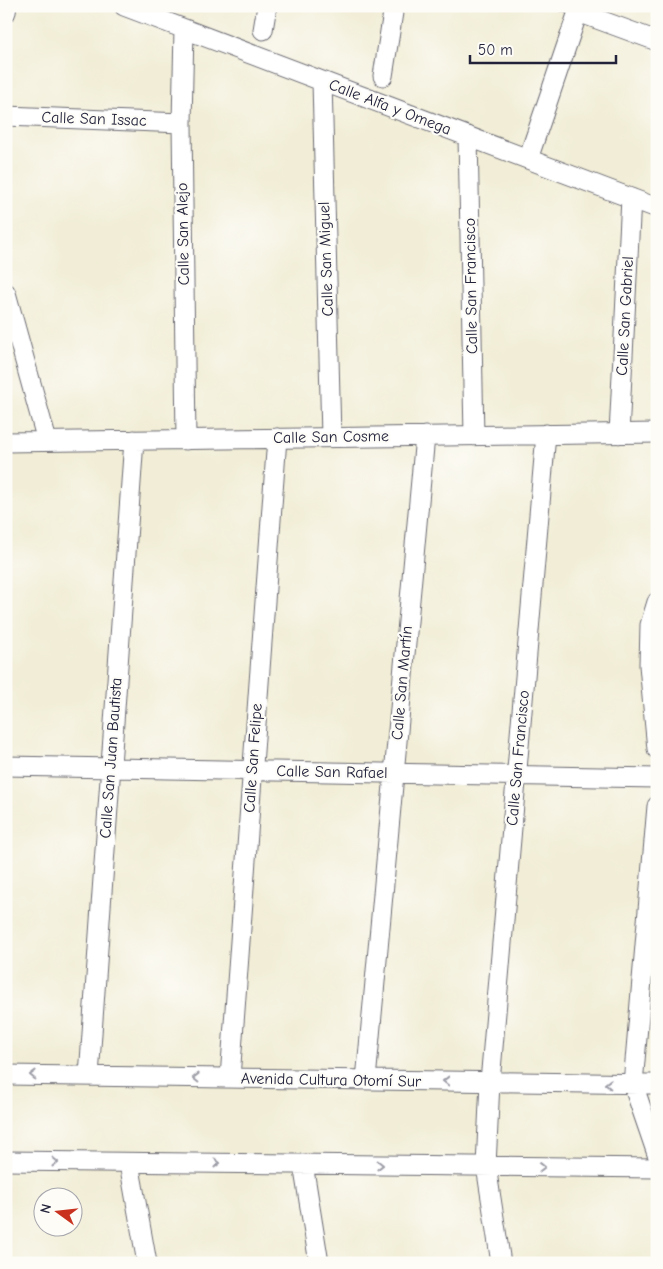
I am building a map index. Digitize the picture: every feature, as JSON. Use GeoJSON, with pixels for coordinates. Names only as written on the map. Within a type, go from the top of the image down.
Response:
{"type":"FeatureCollection","features":[{"type":"Feature","properties":{"kind":"street"},"geometry":{"type":"LineString","coordinates":[[6,12],[7,6]]}},
{"type":"Feature","properties":{"kind":"street","name":"Calle Alfa y Omega"},"geometry":{"type":"LineString","coordinates":[[124,6],[657,208]]}},
{"type":"Feature","properties":{"kind":"street"},"geometry":{"type":"LineString","coordinates":[[262,30],[267,6]]}},
{"type":"Feature","properties":{"kind":"street"},"geometry":{"type":"LineString","coordinates":[[382,76],[394,6]]}},
{"type":"Feature","properties":{"kind":"street"},"geometry":{"type":"LineString","coordinates":[[528,159],[574,8],[657,41]]}},
{"type":"Feature","properties":{"kind":"street","name":"Calle San Alejo"},"geometry":{"type":"LineString","coordinates":[[184,29],[182,123],[186,440]]}},
{"type":"Feature","properties":{"kind":"street","name":"Calle San Miguel"},"geometry":{"type":"LineString","coordinates":[[322,81],[331,438]]}},
{"type":"Feature","properties":{"kind":"street","name":"Calle San Issac"},"geometry":{"type":"LineString","coordinates":[[6,116],[182,123]]}},
{"type":"Feature","properties":{"kind":"street","name":"Calle San Francisco"},"geometry":{"type":"LineString","coordinates":[[468,136],[474,436]]}},
{"type":"Feature","properties":{"kind":"street","name":"Calle San Gabriel"},"geometry":{"type":"LineString","coordinates":[[618,434],[631,198]]}},
{"type":"Feature","properties":{"kind":"street"},"geometry":{"type":"LineString","coordinates":[[6,293],[47,442]]}},
{"type":"Feature","properties":{"kind":"street","name":"Calle San Cosme"},"geometry":{"type":"LineString","coordinates":[[6,442],[657,433]]}},
{"type":"Feature","properties":{"kind":"street","name":"Calle San Francisco"},"geometry":{"type":"LineString","coordinates":[[501,1263],[486,1166],[490,1082],[546,434]]}},
{"type":"Feature","properties":{"kind":"street","name":"Calle San Martín"},"geometry":{"type":"LineString","coordinates":[[366,1080],[425,436]]}},
{"type":"Feature","properties":{"kind":"street","name":"Calle San Felipe"},"geometry":{"type":"LineString","coordinates":[[230,1078],[277,438]]}},
{"type":"Feature","properties":{"kind":"street","name":"Calle San Juan Bautista"},"geometry":{"type":"LineString","coordinates":[[89,1076],[134,440]]}},
{"type":"Feature","properties":{"kind":"street"},"geometry":{"type":"LineString","coordinates":[[657,602],[650,625],[649,665],[657,749]]}},
{"type":"Feature","properties":{"kind":"street","name":"Calle San Rafael"},"geometry":{"type":"LineString","coordinates":[[6,766],[657,778]]}},
{"type":"Feature","properties":{"kind":"street"},"geometry":{"type":"LineString","coordinates":[[657,806],[651,928],[632,1084],[657,1154]]}},
{"type":"Feature","properties":{"kind":"street","name":"Avenida Cultura Otomí Sur"},"geometry":{"type":"LineString","coordinates":[[6,1074],[657,1084]]}},
{"type":"Feature","properties":{"kind":"street"},"geometry":{"type":"LineString","coordinates":[[6,1161],[657,1168]]}},
{"type":"Feature","properties":{"kind":"street"},"geometry":{"type":"LineString","coordinates":[[129,1163],[147,1263]]}},
{"type":"Feature","properties":{"kind":"street"},"geometry":{"type":"LineString","coordinates":[[303,1164],[319,1263]]}}]}
